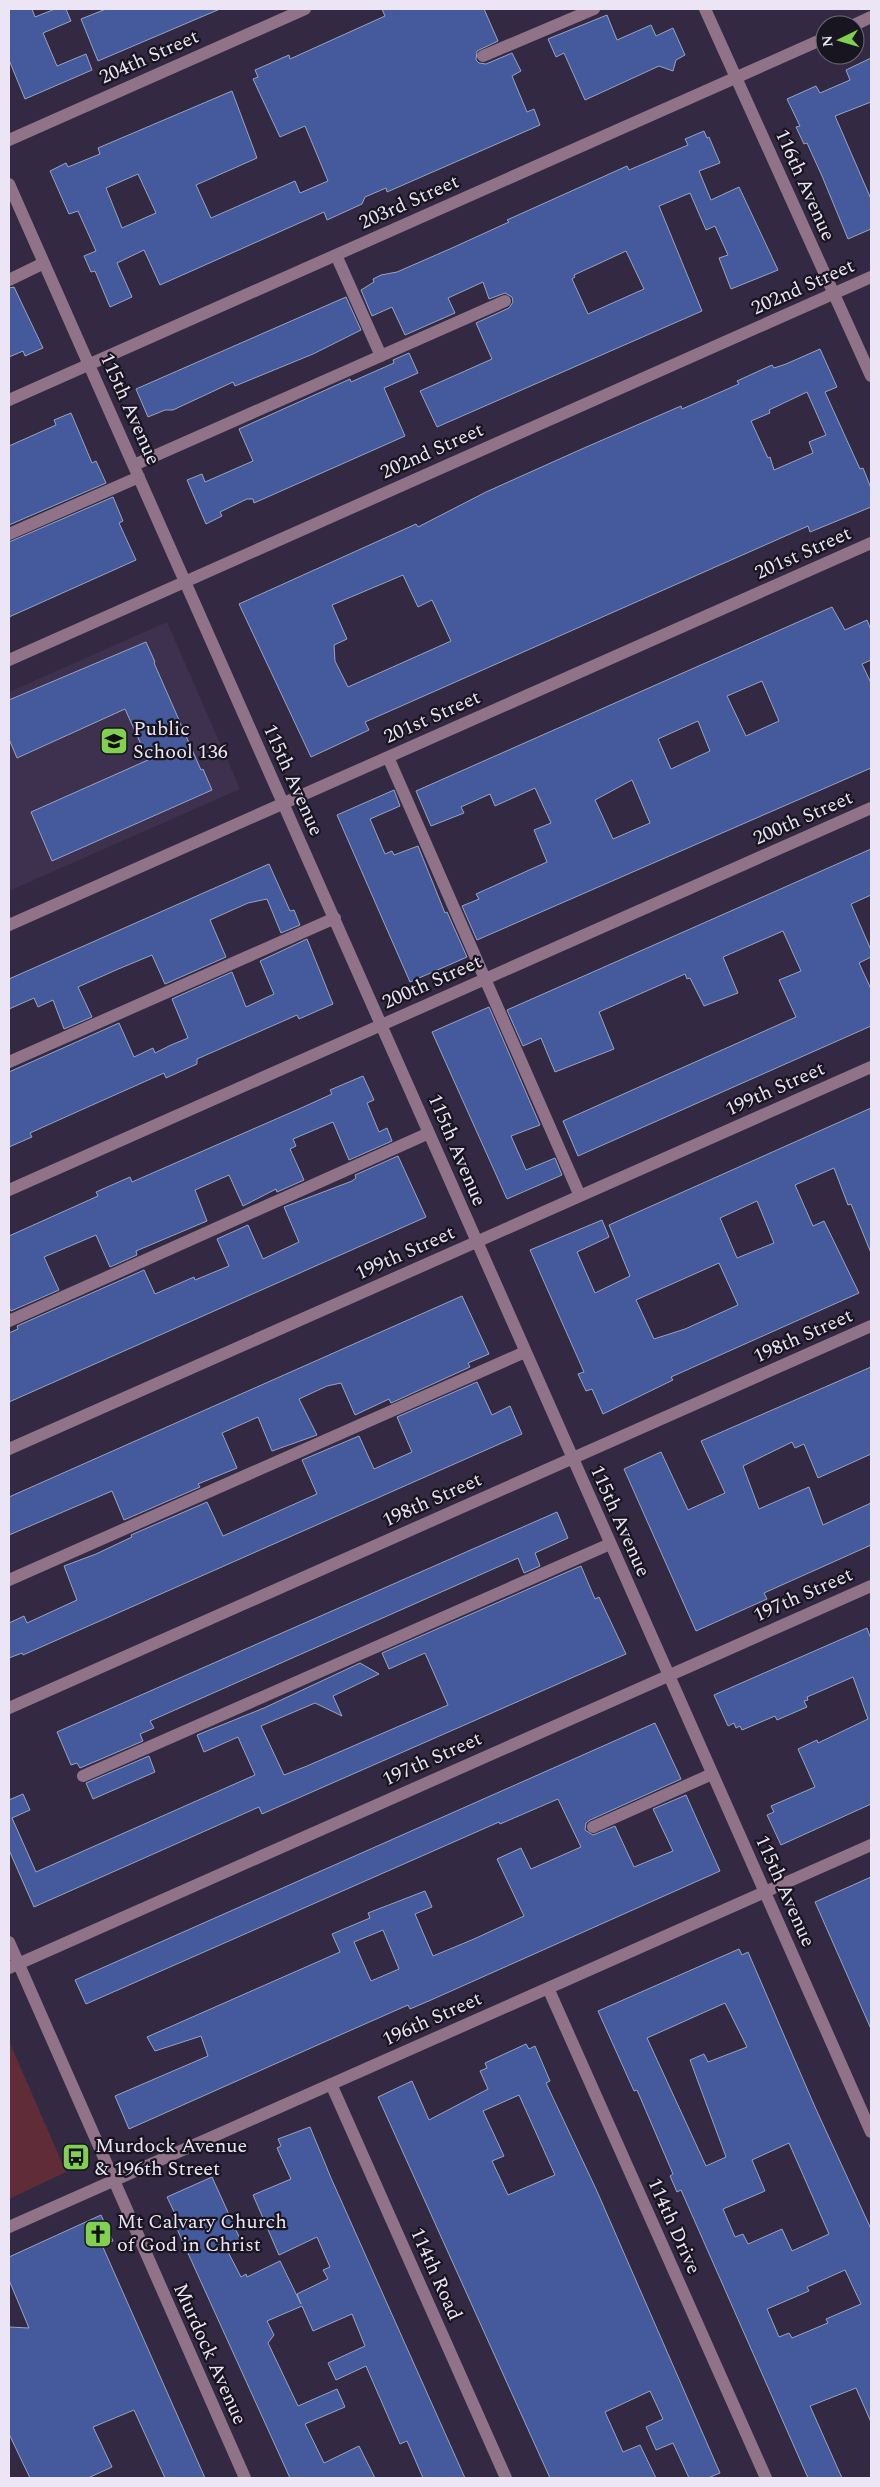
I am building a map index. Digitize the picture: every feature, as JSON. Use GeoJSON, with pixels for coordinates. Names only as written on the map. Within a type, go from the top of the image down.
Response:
{"type":"FeatureCollection","features":[{"type":"Feature","properties":{"kind":"street","name":"204th Street"},"geometry":{"type":"LineString","coordinates":[[9,140],[305,9]]}},
{"type":"Feature","properties":{"kind":"street"},"geometry":{"type":"LineString","coordinates":[[483,56],[594,9]]}},
{"type":"Feature","properties":{"kind":"street","name":"116th Avenue"},"geometry":{"type":"LineString","coordinates":[[705,9],[871,376]]}},
{"type":"Feature","properties":{"kind":"street","name":"203rd Street"},"geometry":{"type":"LineString","coordinates":[[9,400],[815,42]]}},
{"type":"Feature","properties":{"kind":"street","name":"115th Avenue"},"geometry":{"type":"LineString","coordinates":[[9,184],[283,804],[383,1025],[572,1459],[871,2132]]}},
{"type":"Feature","properties":{"kind":"street"},"geometry":{"type":"LineString","coordinates":[[336,255],[382,356]]}},
{"type":"Feature","properties":{"kind":"street"},"geometry":{"type":"LineString","coordinates":[[9,280],[44,263]]}},
{"type":"Feature","properties":{"kind":"street","name":"202nd Street"},"geometry":{"type":"LineString","coordinates":[[9,660],[871,277]]}},
{"type":"Feature","properties":{"kind":"street"},"geometry":{"type":"LineString","coordinates":[[9,534],[136,471],[382,356],[505,301]]}},
{"type":"Feature","properties":{"kind":"street","name":"201st Street"},"geometry":{"type":"LineString","coordinates":[[9,925],[871,543]]}},
{"type":"Feature","properties":{"kind":"street"},"geometry":{"type":"LineString","coordinates":[[388,757],[580,1196]]}},
{"type":"Feature","properties":{"kind":"street","name":"200th Street"},"geometry":{"type":"LineString","coordinates":[[9,1190],[871,808]]}},
{"type":"Feature","properties":{"kind":"street"},"geometry":{"type":"LineString","coordinates":[[9,1062],[335,918]]}},
{"type":"Feature","properties":{"kind":"street","name":"199th Street"},"geometry":{"type":"LineString","coordinates":[[9,1449],[871,1067]]}},
{"type":"Feature","properties":{"kind":"street"},"geometry":{"type":"LineString","coordinates":[[9,1321],[430,1133]]}},
{"type":"Feature","properties":{"kind":"street","name":"198th Street"},"geometry":{"type":"LineString","coordinates":[[9,1708],[871,1326]]}},
{"type":"Feature","properties":{"kind":"street"},"geometry":{"type":"LineString","coordinates":[[9,1580],[525,1352]]}},
{"type":"Feature","properties":{"kind":"street"},"geometry":{"type":"LineString","coordinates":[[84,1776],[610,1544]]}},
{"type":"Feature","properties":{"kind":"street","name":"197th Street"},"geometry":{"type":"LineString","coordinates":[[13,1966],[871,1586]]}},
{"type":"Feature","properties":{"kind":"street"},"geometry":{"type":"LineString","coordinates":[[593,1827],[712,1774]]}},
{"type":"Feature","properties":{"kind":"street","name":"196th Street"},"geometry":{"type":"LineString","coordinates":[[9,2228],[871,1845]]}},
{"type":"Feature","properties":{"kind":"street","name":"Murdock Avenue"},"geometry":{"type":"LineString","coordinates":[[9,1942],[13,1966],[113,2181],[245,2478]]}},
{"type":"Feature","properties":{"kind":"street","name":"114th Drive"},"geometry":{"type":"LineString","coordinates":[[548,1988],[766,2478]]}},
{"type":"Feature","properties":{"kind":"street","name":"114th Road"},"geometry":{"type":"LineString","coordinates":[[331,2084],[506,2478]]}},
{"type":"Feature","properties":{"kind":"shaded area","name":"Public School 136"},"geometry":{"type":"Polygon","coordinates":[[[167,622],[240,789],[9,891],[9,692],[167,622]]]}},
{"type":"Feature","properties":{"kind":"shaded area"},"geometry":{"type":"Polygon","coordinates":[[[9,2041],[66,2172],[9,2199],[9,2041]]]}},
{"type":"Feature","properties":{"kind":"building"},"geometry":{"type":"Polygon","coordinates":[[[9,9],[32,9],[35,17],[55,9],[66,9],[71,21],[43,33],[57,66],[86,54],[92,70],[25,99],[9,60],[9,9]]]}},
{"type":"Feature","properties":{"kind":"building"},"geometry":{"type":"Polygon","coordinates":[[[106,9],[220,9],[98,61],[81,19],[106,9]]]}},
{"type":"Feature","properties":{"kind":"building"},"geometry":{"type":"Polygon","coordinates":[[[382,9],[484,9],[498,41],[477,51],[476,60],[479,63],[486,64],[512,53],[521,71],[512,76],[527,112],[534,109],[540,125],[387,192],[386,188],[365,197],[362,204],[327,220],[324,212],[160,285],[144,250],[117,263],[132,297],[110,307],[95,271],[91,272],[84,256],[96,251],[78,211],[69,214],[50,171],[66,163],[68,167],[100,154],[98,148],[232,91],[257,158],[196,185],[211,218],[295,181],[300,193],[328,181],[305,126],[280,137],[253,79],[258,77],[255,70],[289,55],[290,59],[385,16],[382,9]],[[138,174],[106,188],[122,228],[156,213],[138,174]]]}},
{"type":"Feature","properties":{"kind":"building"},"geometry":{"type":"Polygon","coordinates":[[[607,15],[617,40],[651,25],[656,36],[673,28],[685,55],[676,60],[673,71],[659,66],[585,100],[564,53],[556,57],[548,39],[607,15]]]}},
{"type":"Feature","properties":{"kind":"building"},"geometry":{"type":"Polygon","coordinates":[[[871,58],[871,102],[835,116],[871,199],[871,229],[848,239],[807,143],[804,144],[796,127],[800,126],[787,99],[816,86],[820,93],[850,80],[846,70],[856,65],[865,65],[865,61],[871,58]]]}},
{"type":"Feature","properties":{"kind":"building"},"geometry":{"type":"Polygon","coordinates":[[[704,131],[707,138],[709,137],[720,163],[699,171],[711,200],[739,187],[778,270],[731,289],[719,258],[728,255],[715,226],[706,230],[690,193],[659,206],[702,311],[437,427],[420,391],[492,359],[476,323],[509,308],[513,302],[512,297],[505,293],[489,299],[483,282],[448,298],[455,313],[405,335],[392,307],[372,316],[361,290],[374,282],[373,279],[381,275],[397,272],[452,248],[509,222],[507,220],[627,166],[629,170],[688,145],[685,139],[704,131]],[[626,251],[574,275],[575,277],[572,279],[588,314],[644,289],[626,251]]]}},
{"type":"Feature","properties":{"kind":"building"},"geometry":{"type":"Polygon","coordinates":[[[14,287],[43,348],[25,356],[23,351],[9,357],[9,288],[14,287]]]}},
{"type":"Feature","properties":{"kind":"building"},"geometry":{"type":"Polygon","coordinates":[[[346,297],[361,330],[313,354],[235,386],[233,382],[173,410],[165,410],[148,417],[136,389],[346,297]]]}},
{"type":"Feature","properties":{"kind":"building"},"geometry":{"type":"Polygon","coordinates":[[[820,349],[837,387],[825,392],[860,469],[863,468],[871,488],[871,507],[810,532],[808,526],[365,722],[369,730],[311,757],[239,604],[416,524],[418,527],[486,492],[584,448],[681,406],[682,409],[739,384],[737,381],[772,365],[774,368],[820,349]],[[807,392],[769,410],[770,413],[751,421],[768,458],[770,457],[774,470],[813,453],[809,442],[826,435],[807,392]],[[403,575],[332,605],[347,639],[334,645],[335,661],[348,687],[451,641],[432,600],[418,607],[403,575]]]}},
{"type":"Feature","properties":{"kind":"building"},"geometry":{"type":"Polygon","coordinates":[[[409,353],[418,373],[384,388],[405,436],[254,503],[253,499],[247,499],[220,512],[222,516],[206,524],[187,480],[202,474],[205,482],[253,461],[239,429],[350,379],[351,382],[394,363],[393,360],[409,353]]]}},
{"type":"Feature","properties":{"kind":"building"},"geometry":{"type":"Polygon","coordinates":[[[71,413],[92,463],[96,461],[106,483],[9,525],[9,446],[56,425],[54,420],[71,413]]]}},
{"type":"Feature","properties":{"kind":"building"},"geometry":{"type":"Polygon","coordinates":[[[113,497],[123,521],[119,523],[136,560],[9,617],[9,542],[113,497]]]}},
{"type":"Feature","properties":{"kind":"building"},"geometry":{"type":"Polygon","coordinates":[[[832,607],[845,630],[867,620],[871,630],[871,660],[862,664],[871,683],[871,768],[477,940],[462,906],[479,899],[476,894],[547,862],[534,830],[551,823],[535,788],[495,806],[490,794],[461,807],[464,813],[431,826],[416,791],[832,607]],[[762,681],[727,696],[746,736],[779,721],[762,681]],[[698,721],[658,739],[671,769],[710,751],[698,721]],[[632,780],[595,800],[613,839],[650,823],[632,780]]]}},
{"type":"Feature","properties":{"kind":"building"},"geometry":{"type":"Polygon","coordinates":[[[146,642],[201,770],[203,769],[212,790],[52,861],[31,812],[148,760],[125,709],[17,758],[9,739],[9,700],[146,642]]]}},
{"type":"Feature","properties":{"kind":"building"},"geometry":{"type":"Polygon","coordinates":[[[394,790],[400,806],[370,819],[385,854],[392,851],[394,855],[418,846],[445,913],[447,912],[467,957],[410,982],[337,815],[394,790]]]}},
{"type":"Feature","properties":{"kind":"building"},"geometry":{"type":"Polygon","coordinates":[[[871,849],[871,895],[851,904],[871,950],[871,957],[859,963],[871,989],[871,1026],[578,1156],[563,1121],[796,1017],[779,980],[801,971],[783,931],[723,957],[738,993],[704,1006],[690,978],[687,979],[685,974],[599,1012],[614,1049],[555,1072],[541,1038],[523,1046],[507,1010],[871,849]]]}},
{"type":"Feature","properties":{"kind":"building"},"geometry":{"type":"Polygon","coordinates":[[[269,864],[290,911],[294,910],[300,925],[281,933],[267,899],[248,903],[210,920],[226,957],[165,984],[152,955],[78,987],[92,1017],[64,1029],[53,1000],[38,1007],[34,998],[9,1009],[9,979],[269,864]]]}},
{"type":"Feature","properties":{"kind":"building"},"geometry":{"type":"Polygon","coordinates":[[[307,939],[333,1004],[299,1019],[297,1015],[197,1059],[197,1064],[166,1078],[164,1073],[30,1133],[32,1137],[9,1147],[9,1072],[119,1023],[134,1057],[153,1048],[155,1053],[188,1038],[172,999],[232,972],[246,1007],[274,994],[260,961],[307,939]]]}},
{"type":"Feature","properties":{"kind":"building"},"geometry":{"type":"Polygon","coordinates":[[[489,1007],[540,1125],[511,1136],[526,1170],[555,1158],[562,1175],[507,1199],[432,1032],[489,1007]]]}},
{"type":"Feature","properties":{"kind":"building"},"geometry":{"type":"Polygon","coordinates":[[[363,1076],[374,1100],[367,1103],[379,1132],[387,1128],[392,1141],[349,1160],[333,1122],[293,1139],[296,1146],[290,1149],[304,1180],[277,1192],[276,1189],[243,1206],[229,1175],[195,1190],[207,1221],[136,1251],[137,1255],[110,1267],[96,1235],[44,1257],[59,1290],[11,1311],[9,1307],[9,1236],[98,1196],[96,1192],[130,1177],[132,1182],[332,1094],[330,1090],[363,1076]]]}},
{"type":"Feature","properties":{"kind":"building"},"geometry":{"type":"Polygon","coordinates":[[[871,1108],[871,1253],[851,1204],[848,1205],[834,1168],[795,1185],[813,1226],[824,1221],[859,1293],[671,1377],[673,1380],[603,1414],[592,1389],[586,1391],[578,1374],[584,1372],[530,1250],[602,1220],[609,1237],[577,1252],[595,1293],[630,1276],[609,1225],[871,1108]],[[757,1201],[720,1218],[737,1258],[774,1243],[757,1201]],[[719,1263],[636,1300],[654,1339],[685,1329],[738,1305],[719,1263]]]}},
{"type":"Feature","properties":{"kind":"building"},"geometry":{"type":"Polygon","coordinates":[[[398,1156],[426,1217],[9,1402],[9,1333],[18,1329],[17,1326],[144,1270],[155,1294],[194,1277],[195,1280],[229,1266],[217,1239],[248,1225],[263,1259],[299,1242],[284,1207],[352,1181],[356,1178],[355,1175],[398,1156]]]}},
{"type":"Feature","properties":{"kind":"building"},"geometry":{"type":"Polygon","coordinates":[[[462,1296],[489,1354],[468,1363],[470,1367],[391,1403],[389,1399],[355,1415],[341,1383],[327,1386],[299,1399],[317,1435],[272,1451],[258,1417],[222,1433],[237,1468],[198,1484],[200,1487],[124,1520],[112,1491],[9,1535],[9,1497],[462,1296]]]}},
{"type":"Feature","properties":{"kind":"building"},"geometry":{"type":"Polygon","coordinates":[[[871,1367],[871,1454],[818,1478],[804,1444],[795,1448],[792,1442],[743,1466],[759,1509],[809,1487],[823,1525],[871,1503],[871,1545],[764,1593],[767,1599],[696,1631],[624,1469],[661,1452],[688,1510],[725,1493],[701,1441],[871,1367]]]}},
{"type":"Feature","properties":{"kind":"building"},"geometry":{"type":"Polygon","coordinates":[[[477,1382],[492,1415],[510,1406],[522,1434],[23,1655],[22,1653],[9,1658],[9,1623],[24,1616],[27,1623],[77,1600],[64,1566],[96,1554],[132,1537],[131,1535],[207,1502],[223,1536],[317,1494],[302,1460],[359,1436],[374,1469],[412,1452],[397,1417],[477,1382]]]}},
{"type":"Feature","properties":{"kind":"building"},"geometry":{"type":"Polygon","coordinates":[[[557,1512],[568,1538],[535,1553],[540,1566],[524,1573],[518,1558],[150,1721],[154,1728],[140,1734],[143,1741],[80,1768],[77,1763],[71,1765],[57,1732],[557,1512]]]}},
{"type":"Feature","properties":{"kind":"building"},"geometry":{"type":"Polygon","coordinates":[[[581,1566],[595,1599],[599,1597],[626,1654],[262,1814],[259,1807],[34,1907],[9,1850],[9,1800],[23,1794],[30,1810],[12,1818],[36,1872],[255,1775],[238,1737],[204,1752],[197,1735],[264,1708],[360,1663],[379,1674],[333,1696],[342,1716],[315,1703],[261,1726],[284,1775],[307,1766],[448,1705],[425,1653],[389,1669],[382,1653],[581,1566]]]}},
{"type":"Feature","properties":{"kind":"building"},"geometry":{"type":"Polygon","coordinates":[[[867,1628],[871,1639],[871,1804],[781,1845],[767,1815],[774,1812],[771,1806],[815,1787],[798,1749],[817,1740],[818,1743],[868,1719],[853,1677],[807,1697],[808,1700],[804,1701],[807,1707],[777,1720],[775,1716],[742,1730],[740,1726],[736,1728],[734,1723],[728,1726],[714,1695],[867,1628]]]}},
{"type":"Feature","properties":{"kind":"building"},"geometry":{"type":"Polygon","coordinates":[[[655,1723],[681,1779],[590,1820],[586,1823],[585,1830],[593,1835],[615,1826],[634,1867],[673,1851],[653,1809],[686,1795],[720,1871],[431,2000],[410,2009],[408,2005],[129,2129],[115,2096],[208,2056],[201,2036],[155,2051],[147,2037],[340,1952],[332,1934],[370,1918],[368,1913],[425,1891],[432,1907],[415,1914],[433,1956],[474,1939],[524,1916],[497,1859],[521,1848],[531,1869],[581,1847],[558,1799],[500,1824],[499,1822],[86,2004],[75,1980],[655,1723]],[[383,1930],[354,1942],[371,1981],[399,1969],[383,1930]]]}},
{"type":"Feature","properties":{"kind":"building"},"geometry":{"type":"Polygon","coordinates":[[[149,1756],[155,1772],[93,1799],[86,1783],[149,1756]]]}},
{"type":"Feature","properties":{"kind":"building"},"geometry":{"type":"Polygon","coordinates":[[[871,1877],[871,2029],[815,1902],[871,1877]]]}},
{"type":"Feature","properties":{"kind":"building"},"geometry":{"type":"Polygon","coordinates":[[[739,1949],[742,1955],[748,1952],[815,2107],[871,2229],[871,2422],[856,2388],[810,2406],[842,2478],[808,2478],[681,2190],[677,2192],[670,2176],[673,2174],[637,2090],[634,2091],[598,2011],[739,1949]],[[725,2003],[647,2038],[706,2166],[726,2157],[690,2060],[704,2054],[708,2062],[747,2047],[725,2003]],[[789,2143],[752,2160],[765,2191],[723,2209],[735,2237],[743,2234],[748,2244],[782,2229],[792,2251],[829,2234],[789,2143]],[[845,2270],[807,2287],[809,2291],[767,2309],[779,2337],[789,2333],[792,2338],[828,2323],[826,2319],[861,2304],[845,2270]]]}},
{"type":"Feature","properties":{"kind":"building"},"geometry":{"type":"Polygon","coordinates":[[[526,2044],[529,2049],[535,2046],[550,2081],[546,2083],[596,2189],[720,2473],[708,2478],[689,2478],[673,2443],[656,2450],[646,2427],[663,2419],[650,2391],[605,2412],[623,2452],[640,2445],[656,2478],[550,2478],[378,2097],[412,2081],[429,2120],[488,2089],[480,2071],[487,2068],[485,2063],[526,2044]],[[519,2095],[483,2111],[504,2156],[492,2161],[508,2195],[555,2175],[519,2095]]]}},
{"type":"Feature","properties":{"kind":"building"},"geometry":{"type":"Polygon","coordinates":[[[310,2127],[465,2478],[423,2478],[407,2441],[400,2444],[366,2366],[336,2380],[328,2363],[365,2346],[352,2314],[313,2331],[302,2306],[267,2321],[274,2335],[268,2343],[298,2406],[337,2389],[345,2407],[305,2424],[324,2463],[359,2446],[375,2478],[290,2478],[172,2218],[176,2216],[167,2197],[212,2177],[241,2241],[226,2248],[241,2277],[246,2274],[247,2277],[280,2261],[301,2304],[297,2294],[328,2279],[323,2270],[330,2267],[317,2237],[279,2255],[253,2195],[291,2179],[277,2148],[281,2146],[278,2139],[310,2127]]]}},
{"type":"Feature","properties":{"kind":"building"},"geometry":{"type":"Polygon","coordinates":[[[101,2215],[113,2241],[102,2245],[205,2478],[165,2478],[134,2410],[93,2427],[112,2467],[88,2478],[30,2478],[9,2434],[9,2327],[29,2328],[9,2280],[9,2257],[101,2215]]]}},
{"type":"Feature","properties":{"kind":"place","name":"Public School 136"},"geometry":{"type":"Point","coordinates":[114,741]}},
{"type":"Feature","properties":{"kind":"place","name":"Murdock Avenue & 196th Street"},"geometry":{"type":"Point","coordinates":[76,2157]}},
{"type":"Feature","properties":{"kind":"place","name":"Mt Calvary Church of God in Christ"},"geometry":{"type":"Point","coordinates":[98,2234]}}]}
